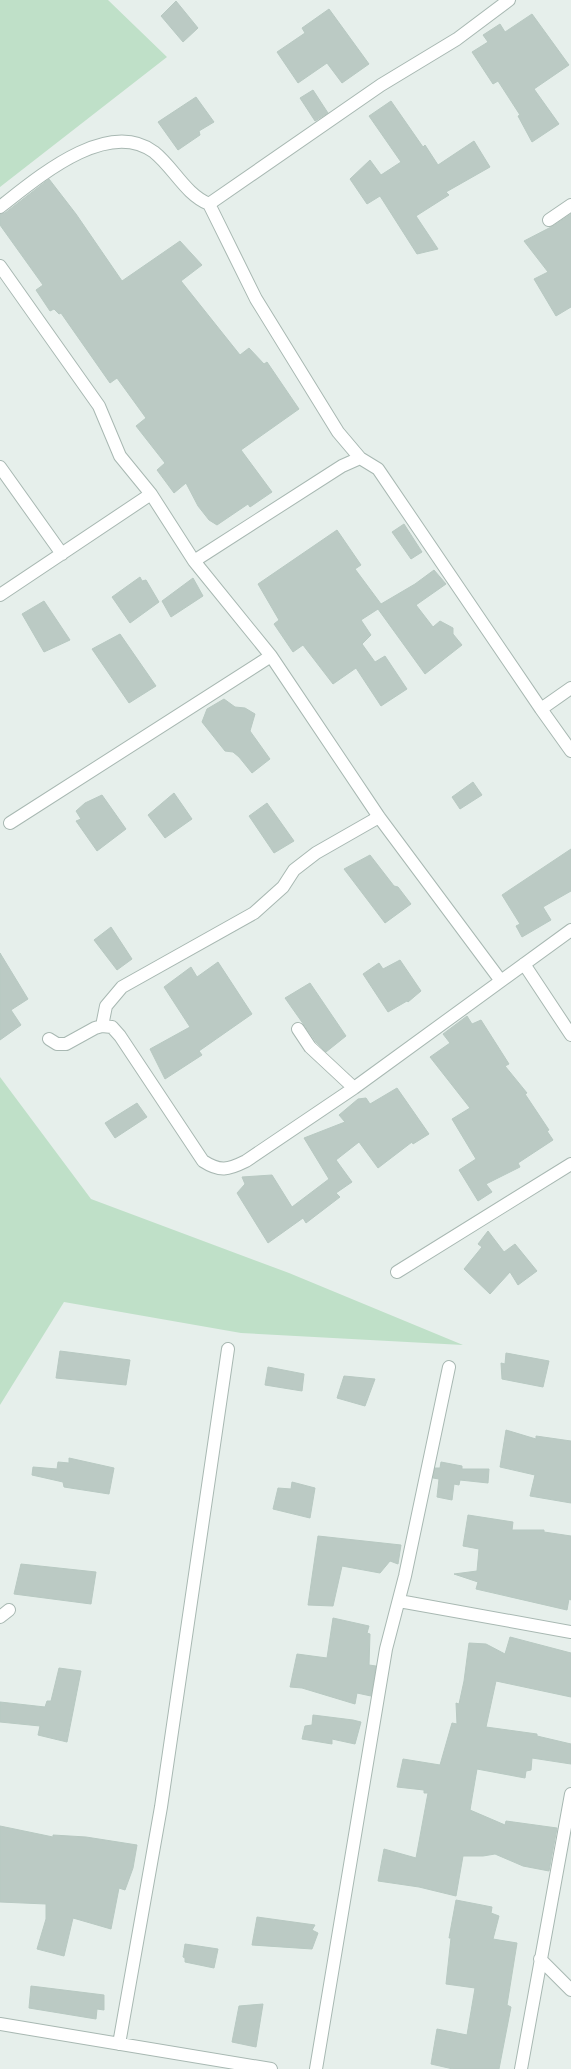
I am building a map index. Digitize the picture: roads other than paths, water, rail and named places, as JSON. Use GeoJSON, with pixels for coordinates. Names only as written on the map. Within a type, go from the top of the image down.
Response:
{"type":"FeatureCollection","features":[{"type":"Feature","properties":{"kind":"street"},"geometry":{"type":"LineString","coordinates":[[209,204],[382,85],[457,39],[509,0]]}},
{"type":"Feature","properties":{"kind":"street"},"geometry":{"type":"LineString","coordinates":[[0,207],[60,162],[92,146],[118,142],[140,144],[154,152],[174,172],[196,199],[209,204],[256,299],[338,432],[360,458],[378,469],[541,709],[571,750]]}},
{"type":"Feature","properties":{"kind":"street"},"geometry":{"type":"LineString","coordinates":[[549,220],[571,205]]}},
{"type":"Feature","properties":{"kind":"street"},"geometry":{"type":"LineString","coordinates":[[0,266],[99,406],[120,456],[151,494],[194,561],[271,656],[380,817],[501,981]]}},
{"type":"Feature","properties":{"kind":"street"},"geometry":{"type":"LineString","coordinates":[[194,561],[342,466],[360,458]]}},
{"type":"Feature","properties":{"kind":"street"},"geometry":{"type":"LineString","coordinates":[[0,467],[62,554]]}},
{"type":"Feature","properties":{"kind":"street"},"geometry":{"type":"LineString","coordinates":[[0,595],[151,494]]}},
{"type":"Feature","properties":{"kind":"street"},"geometry":{"type":"LineString","coordinates":[[10,823],[271,656]]}},
{"type":"Feature","properties":{"kind":"street"},"geometry":{"type":"LineString","coordinates":[[541,709],[571,688]]}},
{"type":"Feature","properties":{"kind":"street"},"geometry":{"type":"LineString","coordinates":[[102,1026],[106,1006],[122,987],[254,913],[283,887],[294,870],[316,853],[380,817]]}},
{"type":"Feature","properties":{"kind":"street"},"geometry":{"type":"LineString","coordinates":[[49,1039],[57,1044],[66,1044],[102,1026],[112,1027],[120,1036],[203,1161],[214,1168],[231,1168],[246,1161],[354,1088],[571,930]]}},
{"type":"Feature","properties":{"kind":"street"},"geometry":{"type":"LineString","coordinates":[[524,964],[571,1035]]}},
{"type":"Feature","properties":{"kind":"street"},"geometry":{"type":"LineString","coordinates":[[298,1029],[310,1047],[354,1088]]}},
{"type":"Feature","properties":{"kind":"street"},"geometry":{"type":"LineString","coordinates":[[397,1272],[571,1164]]}},
{"type":"Feature","properties":{"kind":"street"},"geometry":{"type":"LineString","coordinates":[[119,2044],[161,1807],[228,1349]]}},
{"type":"Feature","properties":{"kind":"street"},"geometry":{"type":"LineString","coordinates":[[316,2069],[386,1649],[398,1601],[449,1367]]}},
{"type":"Feature","properties":{"kind":"street"},"geometry":{"type":"LineString","coordinates":[[398,1601],[571,1632]]}},
{"type":"Feature","properties":{"kind":"street"},"geometry":{"type":"LineString","coordinates":[[521,2069],[571,1794]]}},
{"type":"Feature","properties":{"kind":"street"},"geometry":{"type":"LineString","coordinates":[[540,1959],[571,1990]]}},
{"type":"Feature","properties":{"kind":"street"},"geometry":{"type":"LineString","coordinates":[[0,2024],[271,2069]]}}]}
